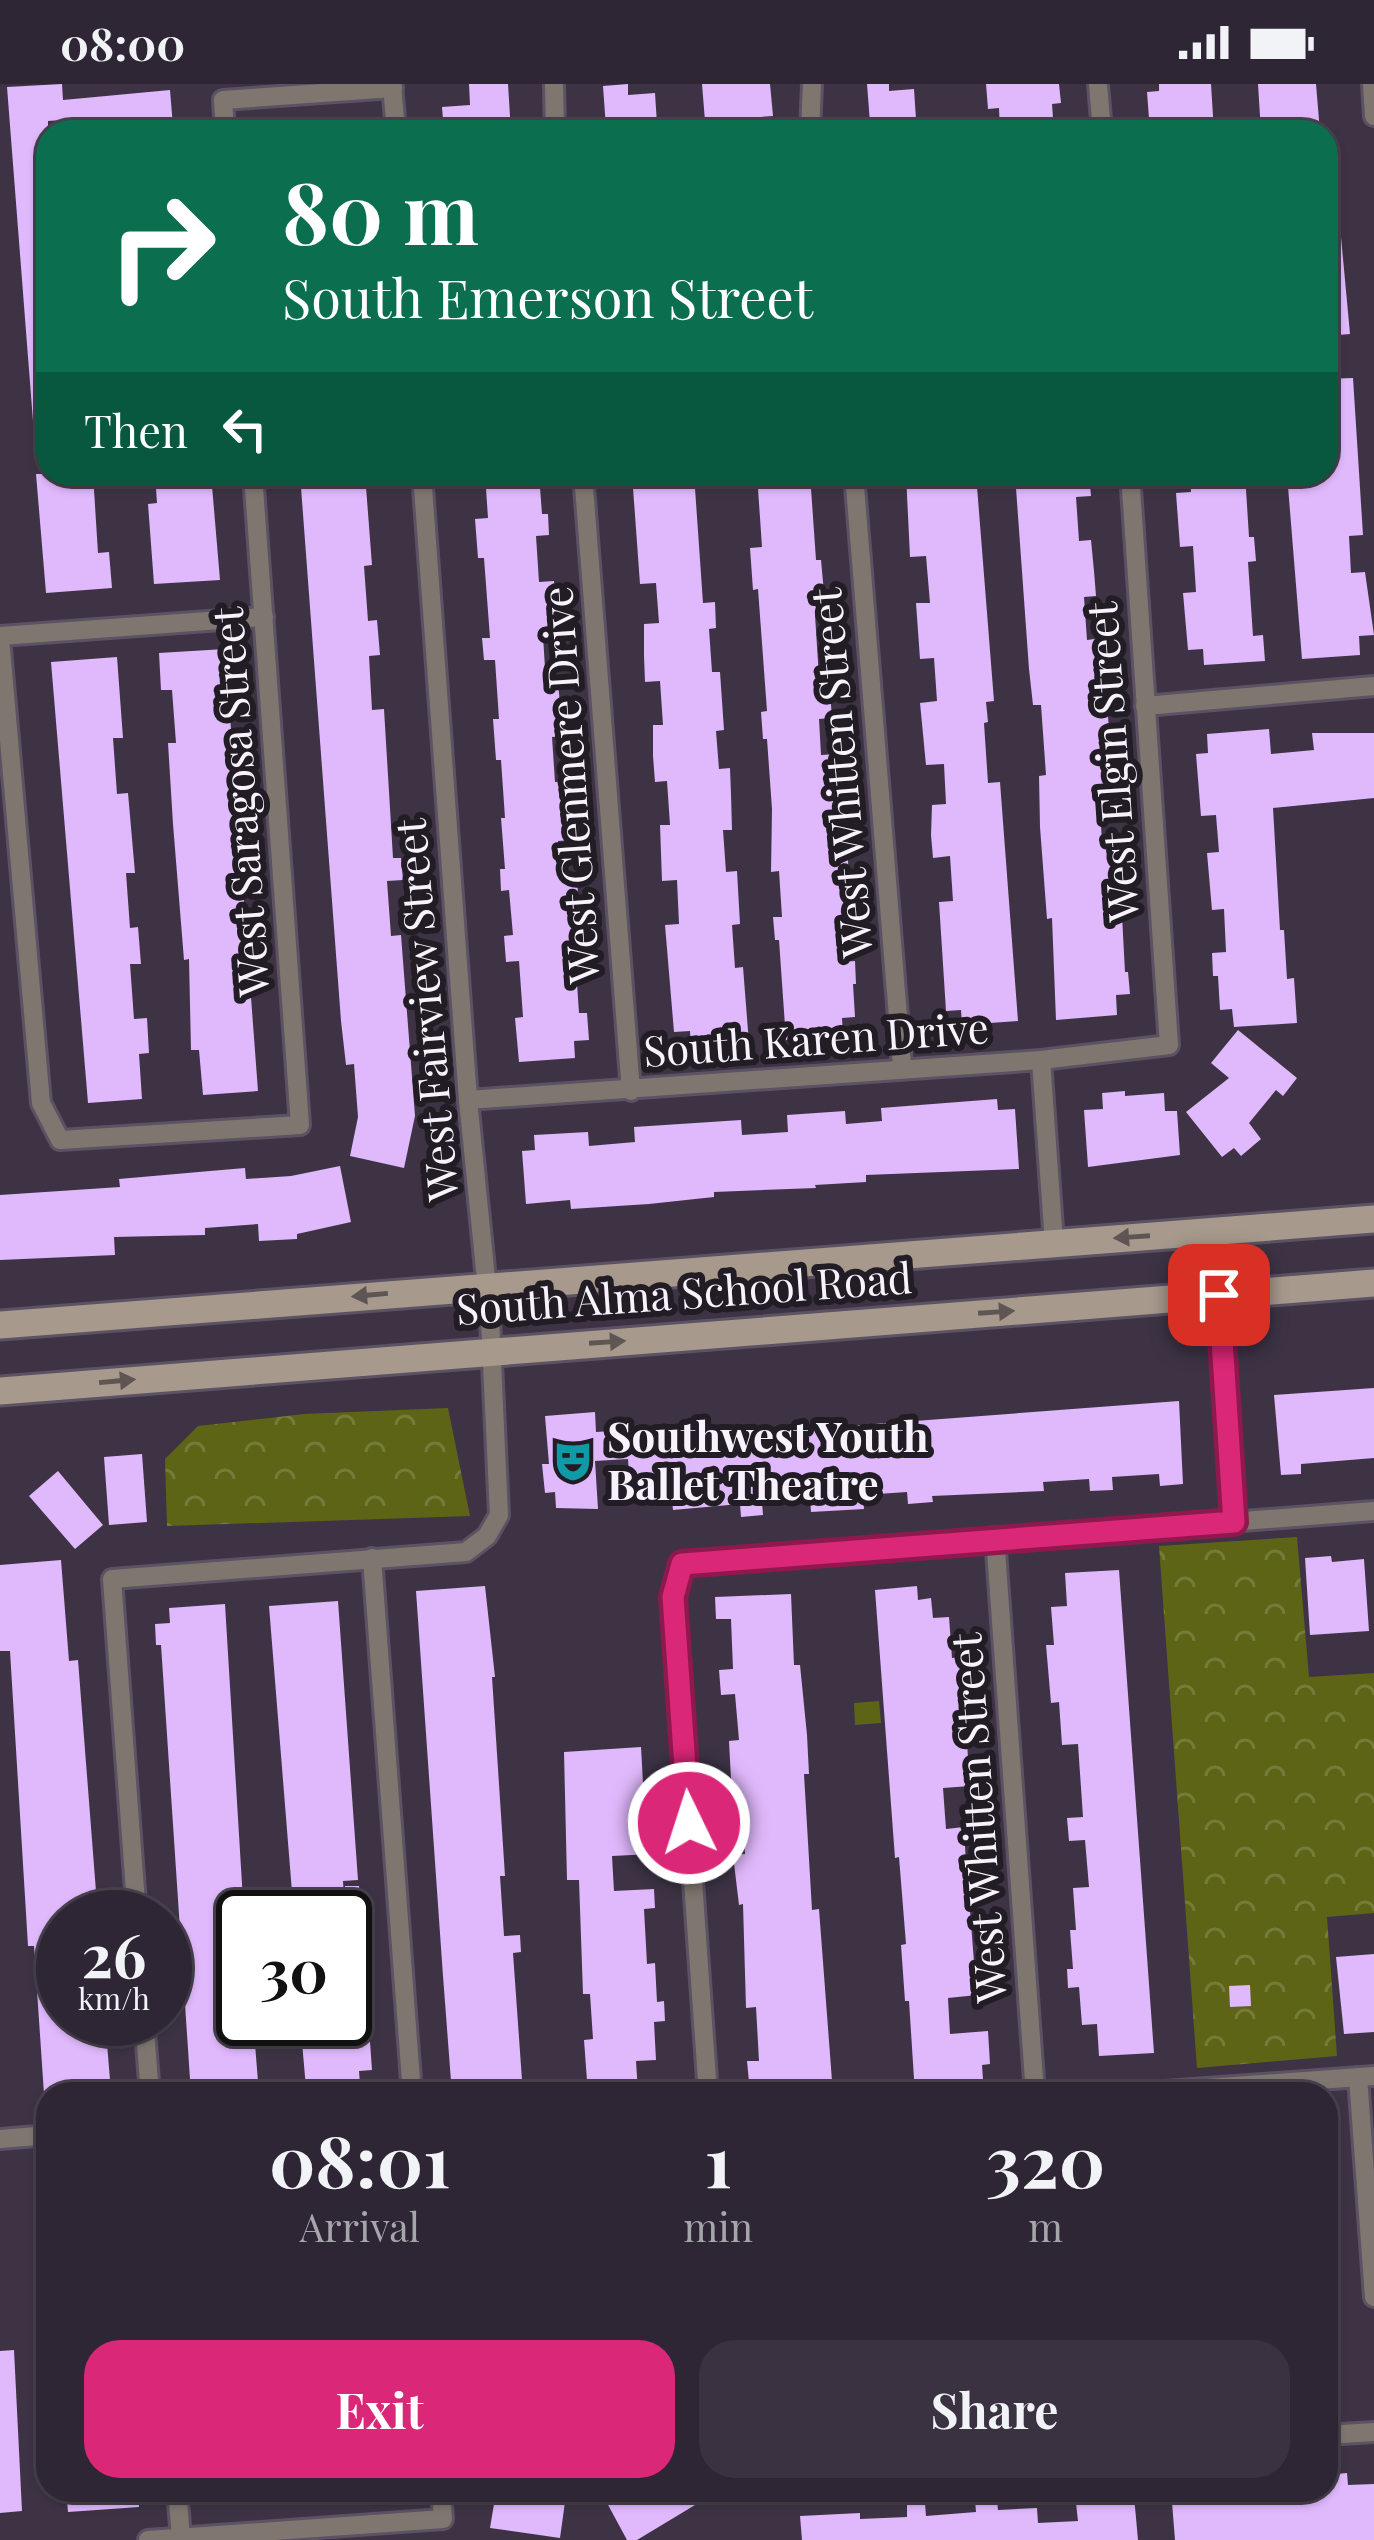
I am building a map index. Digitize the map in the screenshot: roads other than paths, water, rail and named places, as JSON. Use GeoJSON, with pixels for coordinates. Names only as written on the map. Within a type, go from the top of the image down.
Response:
{"type":"FeatureCollection","features":[{"type":"Feature","properties":{"kind":"main road","name":"South Alma School Road"},"geometry":{"type":"LineString","coordinates":[[0,1325],[1374,1219]]}},
{"type":"Feature","properties":{"kind":"main road","name":"South Alma School Road"},"geometry":{"type":"LineString","coordinates":[[0,1391],[1374,1283]]}},
{"type":"Feature","properties":{"kind":"street"},"geometry":{"type":"LineString","coordinates":[[554,84],[555,120]]}},
{"type":"Feature","properties":{"kind":"street"},"geometry":{"type":"LineString","coordinates":[[810,120],[812,84]]}},
{"type":"Feature","properties":{"kind":"street"},"geometry":{"type":"LineString","coordinates":[[1098,84],[1101,120]]}},
{"type":"Feature","properties":{"kind":"street"},"geometry":{"type":"LineString","coordinates":[[1372,84],[1374,116]]}},
{"type":"Feature","properties":{"kind":"street"},"geometry":{"type":"LineString","coordinates":[[224,120],[223,100],[392,86],[395,120]]}},
{"type":"Feature","properties":{"kind":"street","name":"West Saragosa Street"},"geometry":{"type":"LineString","coordinates":[[0,637],[41,1103],[60,1140],[299,1125],[254,486]]}},
{"type":"Feature","properties":{"kind":"street","name":"West Fairview Street"},"geometry":{"type":"LineString","coordinates":[[372,1558],[466,1552],[487,1536],[500,1515],[423,486]]}},
{"type":"Feature","properties":{"kind":"street","name":"West Glenmere Drive"},"geometry":{"type":"LineString","coordinates":[[584,486],[631,1091]]}},
{"type":"Feature","properties":{"kind":"street","name":"West Whitten Street"},"geometry":{"type":"LineString","coordinates":[[855,486],[902,1066]]}},
{"type":"Feature","properties":{"kind":"street","name":"West Elgin Street"},"geometry":{"type":"LineString","coordinates":[[1131,486],[1169,1046]]}},
{"type":"Feature","properties":{"kind":"street"},"geometry":{"type":"LineString","coordinates":[[0,637],[264,617]]}},
{"type":"Feature","properties":{"kind":"street"},"geometry":{"type":"LineString","coordinates":[[1145,706],[1374,686]]}},
{"type":"Feature","properties":{"kind":"street","name":"South Karen Drive"},"geometry":{"type":"LineString","coordinates":[[469,1100],[631,1091],[902,1066],[1041,1060],[1169,1046]]}},
{"type":"Feature","properties":{"kind":"street"},"geometry":{"type":"LineString","coordinates":[[1041,1060],[1054,1243]]}},
{"type":"Feature","properties":{"kind":"street"},"geometry":{"type":"LineString","coordinates":[[1219,1295],[1234,1522]]}},
{"type":"Feature","properties":{"kind":"street"},"geometry":{"type":"LineString","coordinates":[[707,2082],[673,1597],[682,1564],[1374,1511]]}},
{"type":"Feature","properties":{"kind":"street","name":"West Whitten Street"},"geometry":{"type":"LineString","coordinates":[[995,1538],[1034,2082]]}},
{"type":"Feature","properties":{"kind":"street"},"geometry":{"type":"LineString","coordinates":[[135,1890],[112,1579],[372,1558],[411,2082]]}},
{"type":"Feature","properties":{"kind":"street"},"geometry":{"type":"LineString","coordinates":[[147,2046],[149,2082]]}},
{"type":"Feature","properties":{"kind":"street"},"geometry":{"type":"LineString","coordinates":[[1295,2082],[1366,2077],[1374,2296]]}},
{"type":"Feature","properties":{"kind":"street"},"geometry":{"type":"LineString","coordinates":[[0,2139],[36,2136]]}},
{"type":"Feature","properties":{"kind":"street"},"geometry":{"type":"LineString","coordinates":[[1338,2434],[1374,2432]]}},
{"type":"Feature","properties":{"kind":"street"},"geometry":{"type":"LineString","coordinates":[[178,2502],[181,2538]]}},
{"type":"Feature","properties":{"kind":"street"},"geometry":{"type":"LineString","coordinates":[[148,2540],[443,2519],[442,2502]]}},
{"type":"Feature","properties":{"kind":"place","name":"Southwest Youth Ballet Theatre"},"geometry":{"type":"Point","coordinates":[573,1461]}}]}
